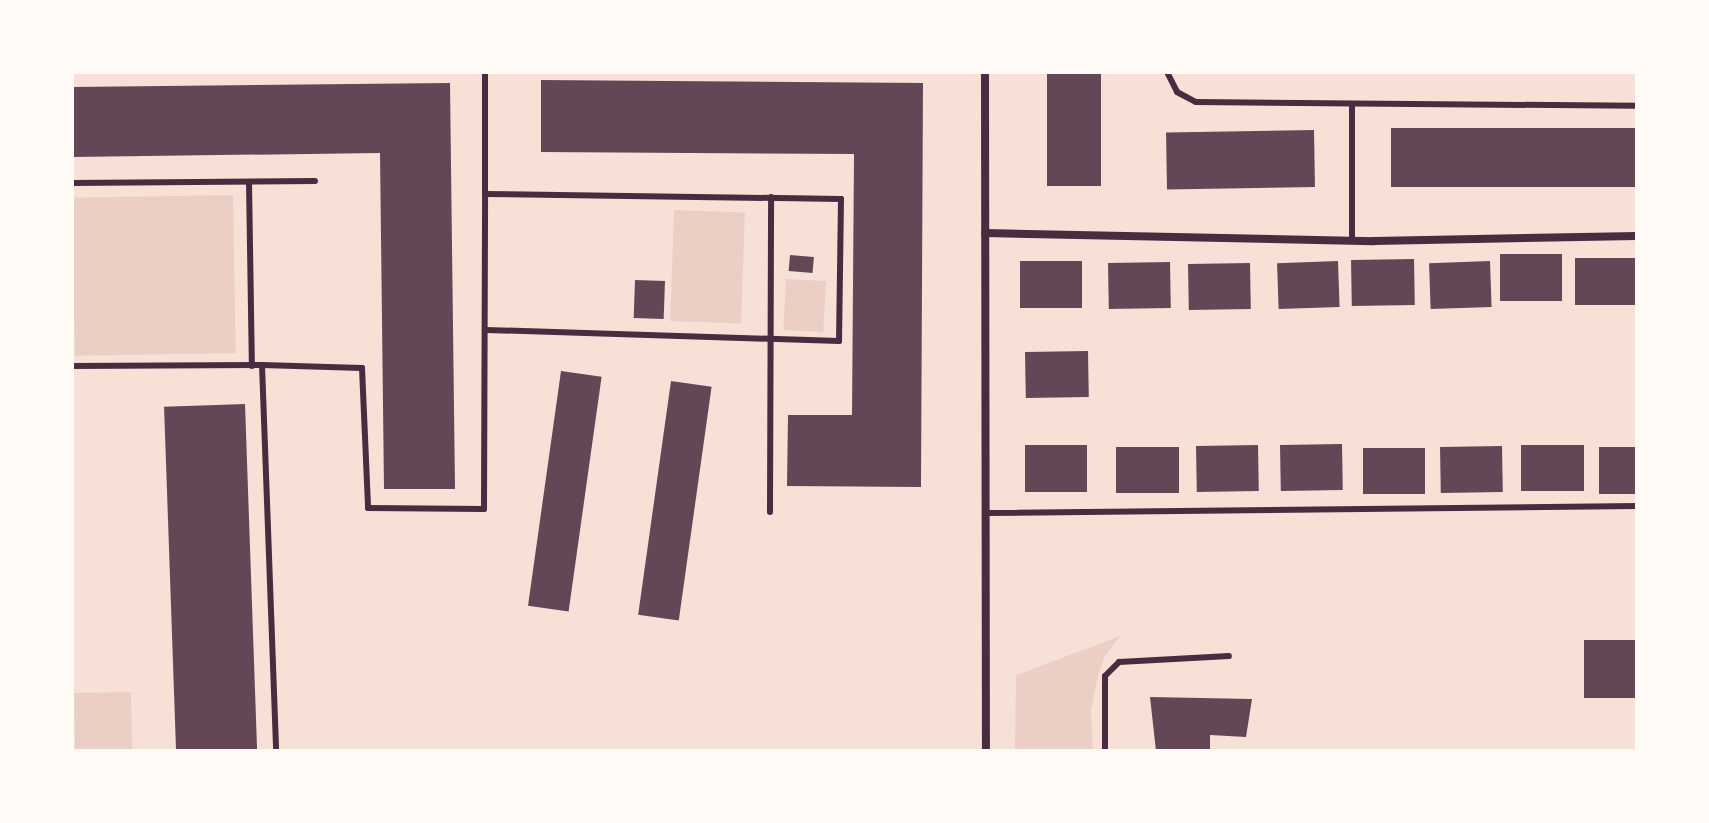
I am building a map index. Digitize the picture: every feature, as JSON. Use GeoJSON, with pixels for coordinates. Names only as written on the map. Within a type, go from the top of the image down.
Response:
{"type":"FeatureCollection","features":[{"type":"Feature","properties":{"kind":"street"},"geometry":{"type":"LineString","coordinates":[[985,72],[986,751]]}},
{"type":"Feature","properties":{"kind":"street"},"geometry":{"type":"LineString","coordinates":[[985,233],[1352,239],[1637,236]]}},
{"type":"Feature","properties":{"kind":"lane"},"geometry":{"type":"LineString","coordinates":[[72,366],[362,368],[368,508],[484,509],[485,72]]}},
{"type":"Feature","properties":{"kind":"lane"},"geometry":{"type":"LineString","coordinates":[[1167,72],[1187,100],[1352,105],[1637,106]]}},
{"type":"Feature","properties":{"kind":"lane"},"geometry":{"type":"LineString","coordinates":[[1352,105],[1352,239]]}},
{"type":"Feature","properties":{"kind":"lane"},"geometry":{"type":"LineString","coordinates":[[72,183],[315,181]]}},
{"type":"Feature","properties":{"kind":"lane"},"geometry":{"type":"LineString","coordinates":[[249,182],[252,366]]}},
{"type":"Feature","properties":{"kind":"lane"},"geometry":{"type":"LineString","coordinates":[[485,194],[841,199],[839,341],[486,330]]}},
{"type":"Feature","properties":{"kind":"lane"},"geometry":{"type":"LineString","coordinates":[[770,512],[771,197]]}},
{"type":"Feature","properties":{"kind":"lane"},"geometry":{"type":"LineString","coordinates":[[262,365],[276,751]]}},
{"type":"Feature","properties":{"kind":"lane"},"geometry":{"type":"LineString","coordinates":[[986,513],[1637,506]]}},
{"type":"Feature","properties":{"kind":"lane"},"geometry":{"type":"LineString","coordinates":[[1105,751],[1105,676],[1119,662],[1229,656]]}},
{"type":"Feature","properties":{"kind":"shaded area"},"geometry":{"type":"Polygon","coordinates":[[[233,195],[236,353],[75,356],[72,198],[233,195]]]}},
{"type":"Feature","properties":{"kind":"shaded area"},"geometry":{"type":"Polygon","coordinates":[[[674,210],[745,212],[741,323],[670,321],[674,210]]]}},
{"type":"Feature","properties":{"kind":"shaded area"},"geometry":{"type":"Polygon","coordinates":[[[786,279],[826,281],[823,332],[783,330],[786,279]]]}},
{"type":"Feature","properties":{"kind":"shaded area"},"geometry":{"type":"Polygon","coordinates":[[[1120,636],[1104,658],[1097,680],[1091,710],[1093,751],[1015,751],[1016,675],[1120,636]]]}},
{"type":"Feature","properties":{"kind":"shaded area"},"geometry":{"type":"Polygon","coordinates":[[[131,692],[132,751],[75,751],[74,693],[131,692]]]}},
{"type":"Feature","properties":{"kind":"building"},"geometry":{"type":"Polygon","coordinates":[[[1047,72],[1101,72],[1101,186],[1047,186],[1047,72]]]}},
{"type":"Feature","properties":{"kind":"building"},"geometry":{"type":"Polygon","coordinates":[[[541,80],[923,83],[921,487],[787,486],[788,415],[852,415],[854,154],[541,152],[541,80]]]}},
{"type":"Feature","properties":{"kind":"building"},"geometry":{"type":"Polygon","coordinates":[[[450,83],[455,489],[384,489],[380,153],[72,157],[72,87],[450,83]]]}},
{"type":"Feature","properties":{"kind":"building"},"geometry":{"type":"Polygon","coordinates":[[[1391,128],[1637,128],[1637,187],[1391,187],[1391,128]]]}},
{"type":"Feature","properties":{"kind":"building"},"geometry":{"type":"Polygon","coordinates":[[[1314,130],[1315,187],[1167,190],[1166,133],[1314,130]]]}},
{"type":"Feature","properties":{"kind":"building"},"geometry":{"type":"Polygon","coordinates":[[[1500,254],[1562,254],[1562,301],[1500,301],[1500,254]]]}},
{"type":"Feature","properties":{"kind":"building"},"geometry":{"type":"Polygon","coordinates":[[[790,255],[814,257],[813,273],[789,271],[790,255]]]}},
{"type":"Feature","properties":{"kind":"building"},"geometry":{"type":"Polygon","coordinates":[[[1575,258],[1637,258],[1637,305],[1575,305],[1575,258]]]}},
{"type":"Feature","properties":{"kind":"building"},"geometry":{"type":"Polygon","coordinates":[[[1414,259],[1415,305],[1352,306],[1351,260],[1414,259]]]}},
{"type":"Feature","properties":{"kind":"building"},"geometry":{"type":"Polygon","coordinates":[[[1020,261],[1082,261],[1082,308],[1020,308],[1020,261]]]}},
{"type":"Feature","properties":{"kind":"building"},"geometry":{"type":"Polygon","coordinates":[[[1338,261],[1340,307],[1279,309],[1277,263],[1338,261]]]}},
{"type":"Feature","properties":{"kind":"building"},"geometry":{"type":"Polygon","coordinates":[[[1490,261],[1492,307],[1431,309],[1429,263],[1490,261]]]}},
{"type":"Feature","properties":{"kind":"building"},"geometry":{"type":"Polygon","coordinates":[[[1170,262],[1171,308],[1109,309],[1108,263],[1170,262]]]}},
{"type":"Feature","properties":{"kind":"building"},"geometry":{"type":"Polygon","coordinates":[[[1250,263],[1251,309],[1189,310],[1188,264],[1250,263]]]}},
{"type":"Feature","properties":{"kind":"building"},"geometry":{"type":"Polygon","coordinates":[[[635,280],[665,281],[664,319],[634,318],[635,280]]]}},
{"type":"Feature","properties":{"kind":"building"},"geometry":{"type":"Polygon","coordinates":[[[1088,351],[1089,397],[1026,398],[1025,352],[1088,351]]]}},
{"type":"Feature","properties":{"kind":"building"},"geometry":{"type":"Polygon","coordinates":[[[561,371],[602,377],[569,611],[528,606],[561,371]]]}},
{"type":"Feature","properties":{"kind":"building"},"geometry":{"type":"Polygon","coordinates":[[[671,381],[712,387],[679,620],[638,615],[671,381]]]}},
{"type":"Feature","properties":{"kind":"building"},"geometry":{"type":"Polygon","coordinates":[[[245,404],[257,751],[176,751],[164,407],[245,404]]]}},
{"type":"Feature","properties":{"kind":"building"},"geometry":{"type":"Polygon","coordinates":[[[1342,444],[1343,490],[1281,491],[1280,445],[1342,444]]]}},
{"type":"Feature","properties":{"kind":"building"},"geometry":{"type":"Polygon","coordinates":[[[1025,445],[1087,445],[1087,492],[1025,492],[1025,445]]]}},
{"type":"Feature","properties":{"kind":"building"},"geometry":{"type":"Polygon","coordinates":[[[1258,445],[1259,491],[1197,492],[1196,446],[1258,445]]]}},
{"type":"Feature","properties":{"kind":"building"},"geometry":{"type":"Polygon","coordinates":[[[1521,445],[1584,445],[1584,491],[1521,491],[1521,445]]]}},
{"type":"Feature","properties":{"kind":"building"},"geometry":{"type":"Polygon","coordinates":[[[1502,446],[1503,492],[1441,493],[1440,447],[1502,446]]]}},
{"type":"Feature","properties":{"kind":"building"},"geometry":{"type":"Polygon","coordinates":[[[1116,447],[1179,447],[1179,493],[1116,493],[1116,447]]]}},
{"type":"Feature","properties":{"kind":"building"},"geometry":{"type":"Polygon","coordinates":[[[1599,447],[1637,447],[1637,494],[1599,494],[1599,447]]]}},
{"type":"Feature","properties":{"kind":"building"},"geometry":{"type":"Polygon","coordinates":[[[1363,448],[1425,448],[1425,494],[1363,494],[1363,448]]]}},
{"type":"Feature","properties":{"kind":"building"},"geometry":{"type":"Polygon","coordinates":[[[1584,640],[1637,640],[1637,698],[1584,698],[1584,640]]]}},
{"type":"Feature","properties":{"kind":"building"},"geometry":{"type":"Polygon","coordinates":[[[1150,697],[1252,699],[1246,737],[1210,735],[1210,751],[1156,751],[1150,697]]]}}]}
